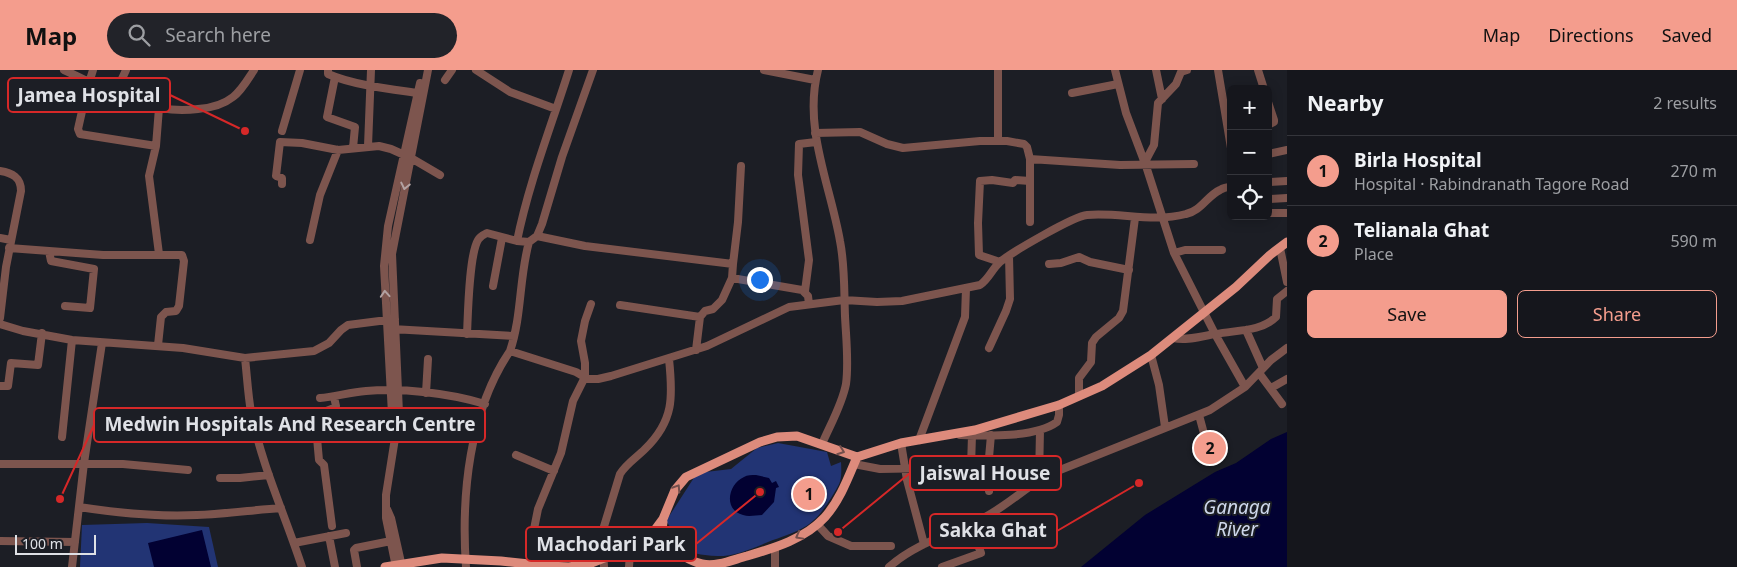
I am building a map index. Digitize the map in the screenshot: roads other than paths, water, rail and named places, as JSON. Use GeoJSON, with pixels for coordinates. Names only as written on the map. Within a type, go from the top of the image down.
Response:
{"type":"FeatureCollection","features":[{"type":"Feature","properties":{"kind":"main road"},"geometry":{"type":"LineString","coordinates":[[663,519],[662,532],[664,540],[695,565],[714,564],[775,548],[817,524],[825,517],[841,493],[856,460],[877,449],[975,430],[1059,405],[1102,386],[1152,355],[1283,245]]}},
{"type":"Feature","properties":{"kind":"main road"},"geometry":{"type":"LineString","coordinates":[[385,567],[434,563],[569,567],[604,564],[649,538],[663,519],[675,490],[686,477],[693,472],[760,442],[777,437],[797,436],[822,444],[856,460]]}},
{"type":"Feature","properties":{"kind":"main road"},"geometry":{"type":"LineString","coordinates":[[594,567],[648,545],[659,544],[676,551]]}},
{"type":"Feature","properties":{"kind":"main road"},"geometry":{"type":"LineString","coordinates":[[406,566],[435,558],[509,567]]}},
{"type":"Feature","properties":{"kind":"street"},"geometry":{"type":"LineString","coordinates":[[64,70],[144,106],[188,110],[216,106],[234,97],[254,70]]}},
{"type":"Feature","properties":{"kind":"street"},"geometry":{"type":"LineString","coordinates":[[93,70],[78,129],[80,134],[156,146]]}},
{"type":"Feature","properties":{"kind":"street"},"geometry":{"type":"LineString","coordinates":[[115,94],[126,70]]}},
{"type":"Feature","properties":{"kind":"street"},"geometry":{"type":"LineString","coordinates":[[282,131],[300,70]]}},
{"type":"Feature","properties":{"kind":"street"},"geometry":{"type":"LineString","coordinates":[[328,70],[328,74],[335,77],[418,94]]}},
{"type":"Feature","properties":{"kind":"street"},"geometry":{"type":"LineString","coordinates":[[368,146],[371,70]]}},
{"type":"Feature","properties":{"kind":"street"},"geometry":{"type":"LineString","coordinates":[[406,566],[391,542],[386,518],[386,495],[399,413],[394,390],[391,329],[392,254],[423,70]]}},
{"type":"Feature","properties":{"kind":"street"},"geometry":{"type":"LineString","coordinates":[[407,156],[428,70]]}},
{"type":"Feature","properties":{"kind":"street"},"geometry":{"type":"LineString","coordinates":[[445,80],[452,70]]}},
{"type":"Feature","properties":{"kind":"street"},"geometry":{"type":"LineString","coordinates":[[476,70],[510,92],[556,109]]}},
{"type":"Feature","properties":{"kind":"street"},"geometry":{"type":"LineString","coordinates":[[517,241],[527,200],[569,70]]}},
{"type":"Feature","properties":{"kind":"street"},"geometry":{"type":"LineString","coordinates":[[466,563],[467,474],[485,404],[498,372],[510,351],[520,307],[522,276],[529,242],[537,236],[542,224],[562,157],[593,70]]}},
{"type":"Feature","properties":{"kind":"street"},"geometry":{"type":"LineString","coordinates":[[764,70],[815,80]]}},
{"type":"Feature","properties":{"kind":"street"},"geometry":{"type":"LineString","coordinates":[[818,70],[812,98],[812,115],[816,142],[841,241],[845,286],[847,362],[846,385],[842,400],[822,444]]}},
{"type":"Feature","properties":{"kind":"street"},"geometry":{"type":"LineString","coordinates":[[995,70],[998,141]]}},
{"type":"Feature","properties":{"kind":"street"},"geometry":{"type":"LineString","coordinates":[[1115,70],[1128,120],[1146,164],[1161,217],[1174,253],[1215,334],[1245,387]]}},
{"type":"Feature","properties":{"kind":"street"},"geometry":{"type":"LineString","coordinates":[[1156,70],[1162,99]]}},
{"type":"Feature","properties":{"kind":"street"},"geometry":{"type":"LineString","coordinates":[[1146,164],[1154,145],[1158,103],[1176,84],[1181,72],[1187,70]]}},
{"type":"Feature","properties":{"kind":"street"},"geometry":{"type":"LineString","coordinates":[[1218,70],[1227,99]]}},
{"type":"Feature","properties":{"kind":"street"},"geometry":{"type":"LineString","coordinates":[[1258,70],[1263,85]]}},
{"type":"Feature","properties":{"kind":"street"},"geometry":{"type":"LineString","coordinates":[[335,77],[327,117],[355,127],[353,148]]}},
{"type":"Feature","properties":{"kind":"street"},"geometry":{"type":"LineString","coordinates":[[1072,93],[1118,84]]}},
{"type":"Feature","properties":{"kind":"street"},"geometry":{"type":"LineString","coordinates":[[159,108],[156,146],[149,176],[159,254]]}},
{"type":"Feature","properties":{"kind":"street"},"geometry":{"type":"LineString","coordinates":[[815,133],[860,132],[887,144],[903,148],[950,142],[998,141],[1024,144],[1030,159],[1030,222]]}},
{"type":"Feature","properties":{"kind":"street"},"geometry":{"type":"LineString","coordinates":[[282,184],[282,178],[276,176],[280,142],[302,143],[338,150],[379,146],[407,156],[440,175]]}},
{"type":"Feature","properties":{"kind":"street"},"geometry":{"type":"LineString","coordinates":[[808,304],[808,296],[805,291],[809,251],[798,176],[798,146],[800,143],[816,142]]}},
{"type":"Feature","properties":{"kind":"street"},"geometry":{"type":"LineString","coordinates":[[310,240],[320,195],[338,150]]}},
{"type":"Feature","properties":{"kind":"street"},"geometry":{"type":"LineString","coordinates":[[1272,153],[1287,150]]}},
{"type":"Feature","properties":{"kind":"street"},"geometry":{"type":"LineString","coordinates":[[1030,159],[1194,164]]}},
{"type":"Feature","properties":{"kind":"street"},"geometry":{"type":"LineString","coordinates":[[696,350],[700,317],[705,311],[713,309],[722,300],[732,278],[741,166]]}},
{"type":"Feature","properties":{"kind":"street"},"geometry":{"type":"LineString","coordinates":[[0,171],[11,173],[19,180],[21,185],[2,282],[0,318]]}},
{"type":"Feature","properties":{"kind":"street"},"geometry":{"type":"LineString","coordinates":[[1000,262],[979,255],[980,181],[992,180],[1013,183],[1015,180],[1030,181]]}},
{"type":"Feature","properties":{"kind":"street"},"geometry":{"type":"LineString","coordinates":[[1272,182],[1287,181]]}},
{"type":"Feature","properties":{"kind":"street"},"geometry":{"type":"LineString","coordinates":[[510,351],[576,372],[593,380],[602,378],[696,350],[731,336],[775,312],[789,307],[844,300],[902,301],[980,285],[1000,262],[1078,216],[1094,215],[1135,218],[1186,214],[1195,211],[1218,190],[1227,188]]}},
{"type":"Feature","properties":{"kind":"street"},"geometry":{"type":"LineString","coordinates":[[1272,199],[1287,198]]}},
{"type":"Feature","properties":{"kind":"street"},"geometry":{"type":"LineString","coordinates":[[1272,213],[1287,213]]}},
{"type":"Feature","properties":{"kind":"street"},"geometry":{"type":"LineString","coordinates":[[1079,396],[1079,378],[1091,362],[1092,343],[1096,336],[1121,315],[1135,218]]}},
{"type":"Feature","properties":{"kind":"street"},"geometry":{"type":"LineString","coordinates":[[467,334],[470,286],[477,243],[482,235],[487,234],[529,242]]}},
{"type":"Feature","properties":{"kind":"street"},"geometry":{"type":"LineString","coordinates":[[537,236],[586,246],[733,264]]}},
{"type":"Feature","properties":{"kind":"street"},"geometry":{"type":"LineString","coordinates":[[0,238],[10,244],[49,251],[103,255],[182,255],[184,261],[179,306],[176,310],[166,312],[161,317],[158,345]]}},
{"type":"Feature","properties":{"kind":"street"},"geometry":{"type":"LineString","coordinates":[[493,286],[502,238]]}},
{"type":"Feature","properties":{"kind":"street"},"geometry":{"type":"LineString","coordinates":[[1283,245],[1287,282]]}},
{"type":"Feature","properties":{"kind":"street"},"geometry":{"type":"LineString","coordinates":[[1174,253],[1185,250],[1222,250]]}},
{"type":"Feature","properties":{"kind":"street"},"geometry":{"type":"LineString","coordinates":[[49,251],[51,261],[94,269],[90,308],[65,306]]}},
{"type":"Feature","properties":{"kind":"street"},"geometry":{"type":"LineString","coordinates":[[990,348],[1010,299],[1009,256]]}},
{"type":"Feature","properties":{"kind":"street"},"geometry":{"type":"LineString","coordinates":[[1049,264],[1061,263],[1079,257],[1090,262],[1129,270]]}},
{"type":"Feature","properties":{"kind":"street"},"geometry":{"type":"LineString","coordinates":[[732,278],[805,291]]}},
{"type":"Feature","properties":{"kind":"street"},"geometry":{"type":"LineString","coordinates":[[919,440],[965,318],[966,288]]}},
{"type":"Feature","properties":{"kind":"street"},"geometry":{"type":"LineString","coordinates":[[1173,338],[1186,339],[1246,330],[1265,324],[1275,318],[1277,299],[1287,290]]}},
{"type":"Feature","properties":{"kind":"street"},"geometry":{"type":"LineString","coordinates":[[542,566],[545,552],[530,549],[538,510],[564,441],[573,401],[585,377],[586,370],[581,341],[591,304]]}},
{"type":"Feature","properties":{"kind":"street"},"geometry":{"type":"LineString","coordinates":[[620,305],[700,317]]}},
{"type":"Feature","properties":{"kind":"street"},"geometry":{"type":"LineString","coordinates":[[0,324],[23,331],[72,340],[158,345],[246,358],[319,349],[329,344],[348,325],[391,319]]}},
{"type":"Feature","properties":{"kind":"street"},"geometry":{"type":"LineString","coordinates":[[391,329],[514,336]]}},
{"type":"Feature","properties":{"kind":"street"},"geometry":{"type":"LineString","coordinates":[[1246,330],[1261,371],[1282,404]]}},
{"type":"Feature","properties":{"kind":"street"},"geometry":{"type":"LineString","coordinates":[[0,386],[8,386],[11,363],[38,365],[42,334]]}},
{"type":"Feature","properties":{"kind":"street"},"geometry":{"type":"LineString","coordinates":[[62,437],[72,340]]}},
{"type":"Feature","properties":{"kind":"street"},"geometry":{"type":"LineString","coordinates":[[72,567],[84,463],[102,343]]}},
{"type":"Feature","properties":{"kind":"street"},"geometry":{"type":"LineString","coordinates":[[888,567],[924,544],[995,511],[1039,480],[1198,415],[1224,402],[1245,387],[1287,348]]}},
{"type":"Feature","properties":{"kind":"street"},"geometry":{"type":"LineString","coordinates":[[1152,355],[1159,385],[1165,427]]}},
{"type":"Feature","properties":{"kind":"street"},"geometry":{"type":"LineString","coordinates":[[246,358],[251,412],[269,475],[302,567]]}},
{"type":"Feature","properties":{"kind":"street"},"geometry":{"type":"LineString","coordinates":[[426,393],[428,359]]}},
{"type":"Feature","properties":{"kind":"street"},"geometry":{"type":"LineString","coordinates":[[604,564],[602,533],[620,474],[652,441],[668,414],[672,393],[669,359]]}},
{"type":"Feature","properties":{"kind":"street"},"geometry":{"type":"LineString","coordinates":[[1271,388],[1287,379]]}},
{"type":"Feature","properties":{"kind":"street"},"geometry":{"type":"LineString","coordinates":[[320,398],[365,391],[394,390],[466,399],[485,404]]}},
{"type":"Feature","properties":{"kind":"street"},"geometry":{"type":"LineString","coordinates":[[316,415],[336,406],[334,397]]}},
{"type":"Feature","properties":{"kind":"street"},"geometry":{"type":"LineString","coordinates":[[952,435],[991,435],[1040,430],[1057,422],[1059,405]]}},
{"type":"Feature","properties":{"kind":"street"},"geometry":{"type":"LineString","coordinates":[[1198,415],[1206,441]]}},
{"type":"Feature","properties":{"kind":"street"},"geometry":{"type":"LineString","coordinates":[[332,526],[324,465],[319,460],[316,438],[396,429]]}},
{"type":"Feature","properties":{"kind":"street"},"geometry":{"type":"LineString","coordinates":[[1039,480],[1040,430]]}},
{"type":"Feature","properties":{"kind":"street"},"geometry":{"type":"LineString","coordinates":[[989,491],[988,467],[991,435]]}},
{"type":"Feature","properties":{"kind":"street"},"geometry":{"type":"LineString","coordinates":[[971,467],[972,436]]}},
{"type":"Feature","properties":{"kind":"street"},"geometry":{"type":"LineString","coordinates":[[901,443],[905,468],[924,544]]}},
{"type":"Feature","properties":{"kind":"street"},"geometry":{"type":"LineString","coordinates":[[516,455],[554,471]]}},
{"type":"Feature","properties":{"kind":"street"},"geometry":{"type":"LineString","coordinates":[[856,460],[880,469],[988,467]]}},
{"type":"Feature","properties":{"kind":"street"},"geometry":{"type":"LineString","coordinates":[[0,464],[123,464],[188,470]]}},
{"type":"Feature","properties":{"kind":"street"},"geometry":{"type":"LineString","coordinates":[[220,478],[269,475]]}},
{"type":"Feature","properties":{"kind":"street"},"geometry":{"type":"LineString","coordinates":[[79,507],[126,514],[174,515],[281,508]]}},
{"type":"Feature","properties":{"kind":"street"},"geometry":{"type":"LineString","coordinates":[[386,507],[406,566]]}},
{"type":"Feature","properties":{"kind":"street"},"geometry":{"type":"LineString","coordinates":[[817,524],[828,536],[851,546],[891,546]]}},
{"type":"Feature","properties":{"kind":"street"},"geometry":{"type":"LineString","coordinates":[[942,567],[981,552],[970,524]]}},
{"type":"Feature","properties":{"kind":"street"},"geometry":{"type":"LineString","coordinates":[[294,543],[346,532]]}},
{"type":"Feature","properties":{"kind":"street"},"geometry":{"type":"LineString","coordinates":[[329,536],[336,567]]}},
{"type":"Feature","properties":{"kind":"street"},"geometry":{"type":"LineString","coordinates":[[0,541],[75,542]]}},
{"type":"Feature","properties":{"kind":"street"},"geometry":{"type":"LineString","coordinates":[[356,567],[354,550],[356,548],[391,542]]}},
{"type":"Feature","properties":{"kind":"street"},"geometry":{"type":"LineString","coordinates":[[775,548],[775,567]]}},
{"type":"Feature","properties":{"kind":"street"},"geometry":{"type":"LineString","coordinates":[[629,567],[630,553]]}},
{"type":"Feature","properties":{"kind":"water","name":"Ganaga River"},"geometry":{"type":"Polygon","coordinates":[[[1287,432],[1287,567],[1081,567],[1145,515],[1215,472],[1236,463],[1271,439],[1287,432]]]}},
{"type":"Feature","properties":{"kind":"water"},"geometry":{"type":"Polygon","coordinates":[[[756,475],[769,478],[772,483],[776,481],[779,487],[776,488],[774,502],[762,515],[743,515],[732,508],[730,503],[731,491],[739,480],[747,476],[756,475]]]}},
{"type":"Feature","properties":{"kind":"water"},"geometry":{"type":"Polygon","coordinates":[[[202,530],[211,567],[154,567],[148,543],[202,530]]]}},
{"type":"Feature","properties":{"kind":"place","name":"Jamea Hospital"},"geometry":{"type":"Point","coordinates":[245,131]}},
{"type":"Feature","properties":{"kind":"place","name":"Telianala Ghat"},"geometry":{"type":"Point","coordinates":[1210,448]}},
{"type":"Feature","properties":{"kind":"place","name":"Sakka Ghat"},"geometry":{"type":"Point","coordinates":[1139,483]}},
{"type":"Feature","properties":{"kind":"place","name":"Machodari Park"},"geometry":{"type":"Point","coordinates":[760,492]}},
{"type":"Feature","properties":{"kind":"place","name":"Birla Hospital"},"geometry":{"type":"Point","coordinates":[809,494]}},
{"type":"Feature","properties":{"kind":"place","name":"Medwin Hospitals And Research Centre"},"geometry":{"type":"Point","coordinates":[60,499]}},
{"type":"Feature","properties":{"kind":"place","name":"Jaiswal House"},"geometry":{"type":"Point","coordinates":[838,532]}}]}
